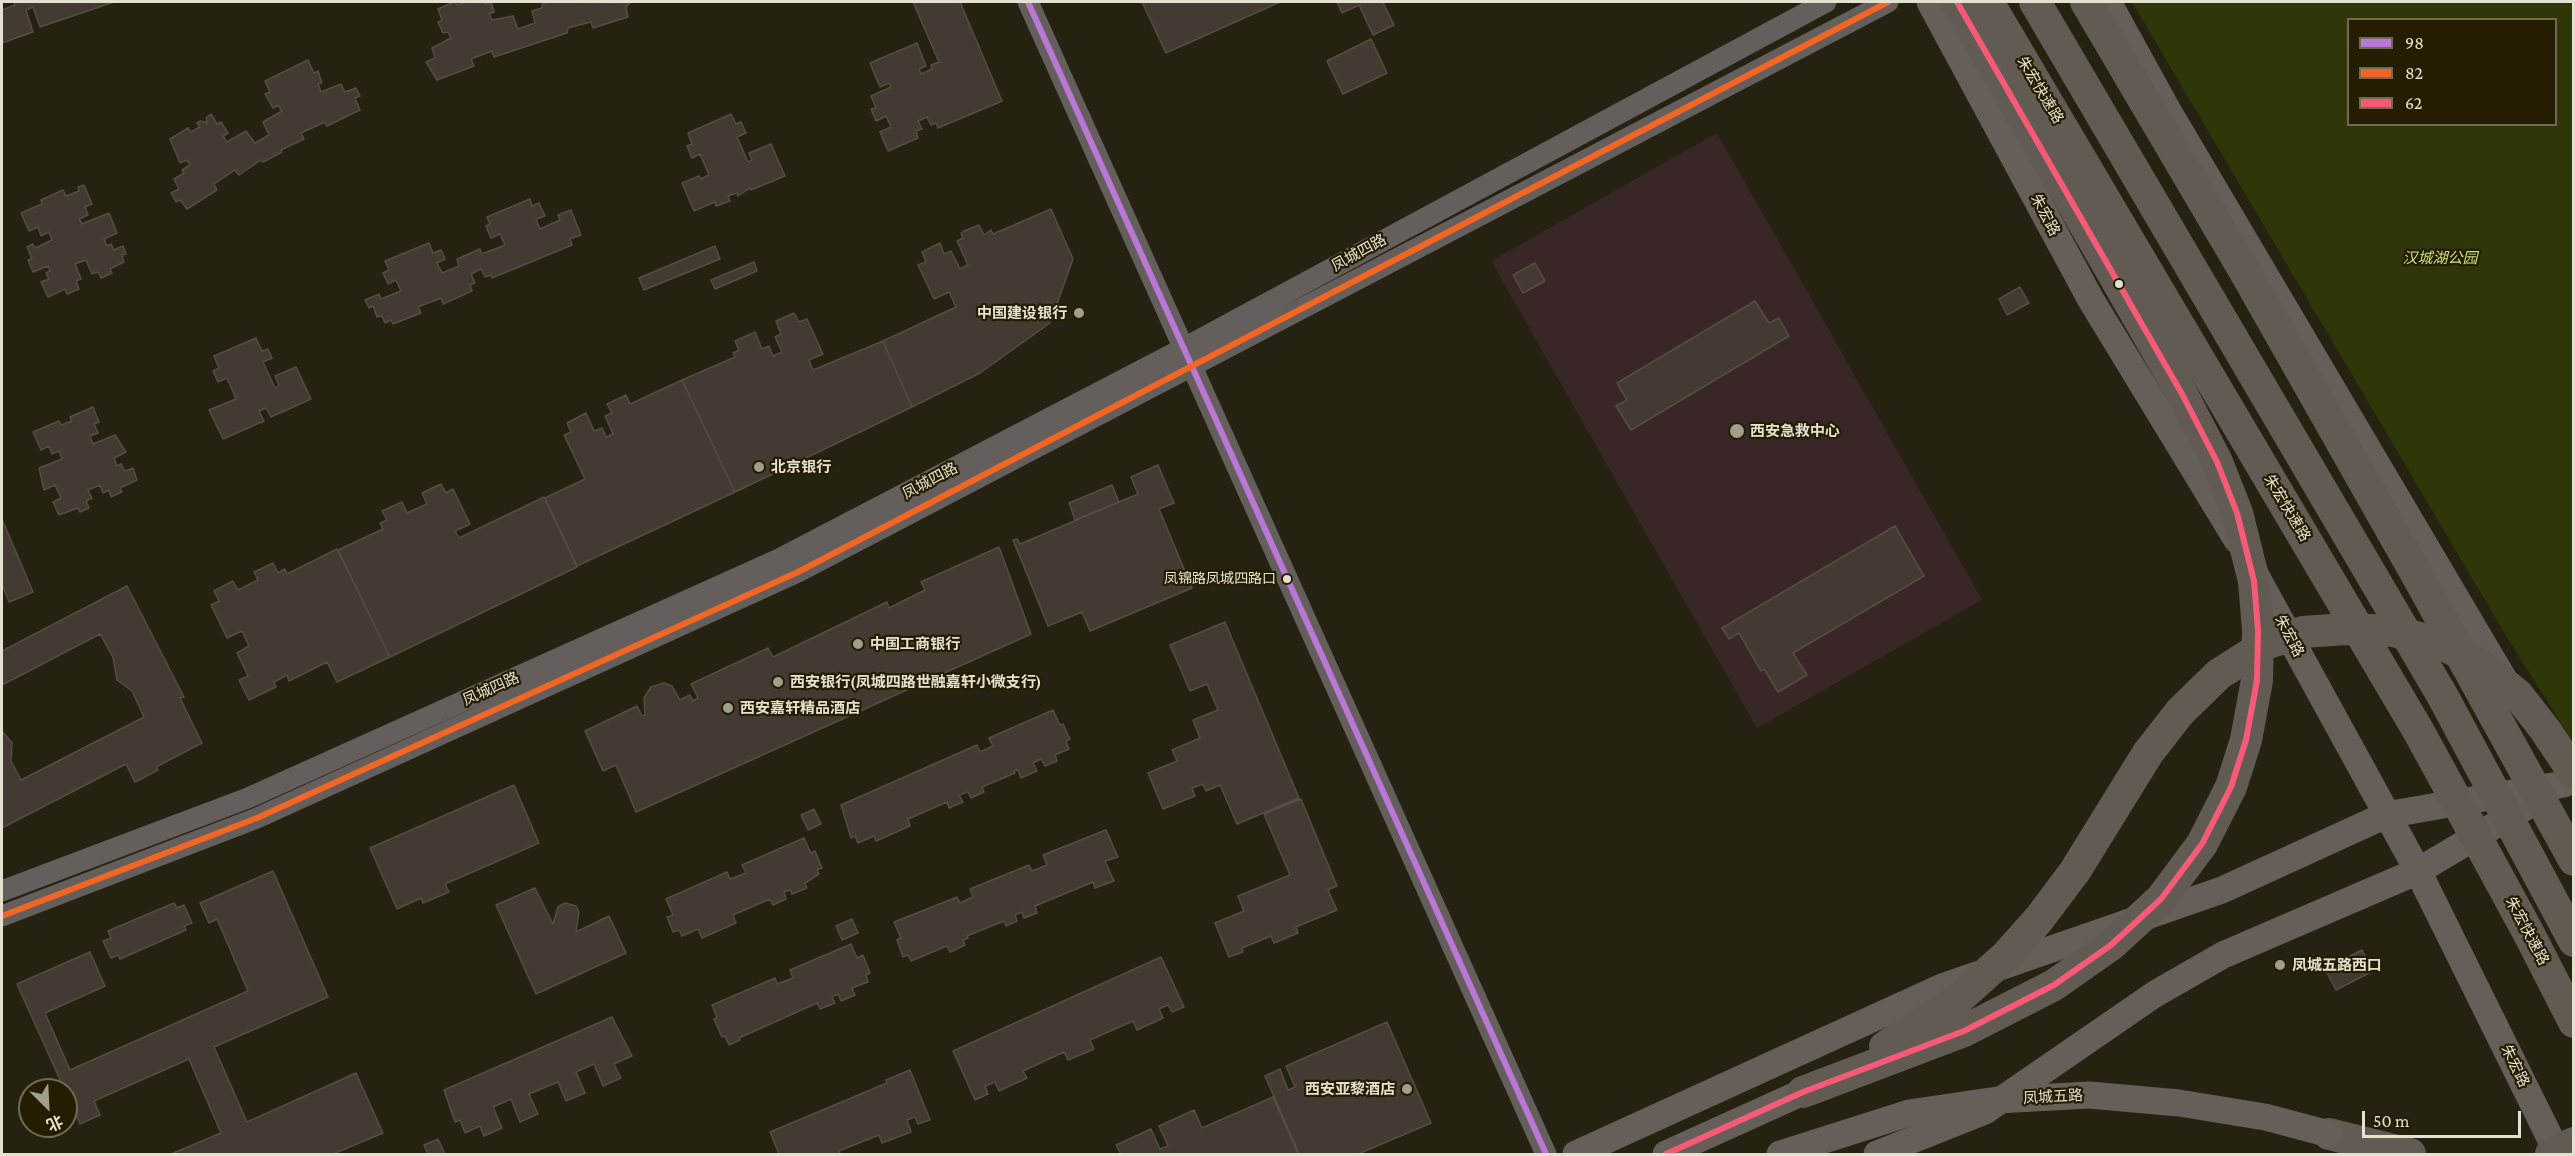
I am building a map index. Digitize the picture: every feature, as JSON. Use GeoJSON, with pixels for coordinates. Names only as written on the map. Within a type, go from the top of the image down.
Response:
{"type":"FeatureCollection","features":[{"type":"Feature","properties":{"kind":"highway"},"geometry":{"type":"LineString","coordinates":[[1803,1092],[1964,1031],[2054,985],[2112,945],[2161,898],[2202,844],[2231,787],[2246,740],[2257,680],[2258,630],[2254,581],[2237,513],[2217,462],[2182,394],[1957,2]]}},
{"type":"Feature","properties":{"kind":"highway","name":"朱宏快速路"},"geometry":{"type":"LineString","coordinates":[[1988,2],[2419,732],[2528,932],[2574,1022]]}},
{"type":"Feature","properties":{"kind":"highway"},"geometry":{"type":"LineString","coordinates":[[2035,2],[2442,695],[2574,940]]}},
{"type":"Feature","properties":{"kind":"highway"},"geometry":{"type":"LineString","coordinates":[[2086,2],[2389,526],[2574,860]]}},
{"type":"Feature","properties":{"kind":"highway"},"geometry":{"type":"LineString","coordinates":[[1803,1092],[1902,1038],[1957,1000],[2006,956],[2039,919],[2075,871],[2148,753],[2180,712],[2219,674],[2268,644],[2303,632],[2346,629],[2394,631],[2444,645],[2481,665],[2518,695],[2546,731],[2571,785]]}},
{"type":"Feature","properties":{"kind":"highway"},"geometry":{"type":"LineString","coordinates":[[2330,1134],[2375,1155]]}},
{"type":"Feature","properties":{"kind":"highway"},"geometry":{"type":"LineString","coordinates":[[2330,1134],[2410,1155]]}},
{"type":"Feature","properties":{"kind":"highway"},"geometry":{"type":"LineString","coordinates":[[2551,1155],[2574,1143]]}},
{"type":"Feature","properties":{"kind":"main road","name":"朱宏路"},"geometry":{"type":"LineString","coordinates":[[1930,2],[2091,300],[2227,522],[2418,871],[2558,1155]]}},
{"type":"Feature","properties":{"kind":"main road"},"geometry":{"type":"LineString","coordinates":[[2108,2],[2167,110],[2571,785]]}},
{"type":"Feature","properties":{"kind":"main road"},"geometry":{"type":"LineString","coordinates":[[2127,2],[2167,110]]}},
{"type":"Feature","properties":{"kind":"main road"},"geometry":{"type":"LineString","coordinates":[[1576,1155],[1942,987],[2222,890],[2386,815],[2571,785]]}},
{"type":"Feature","properties":{"kind":"main road"},"geometry":{"type":"LineString","coordinates":[[1877,1155],[1985,1111],[2155,994],[2223,955],[2418,871],[2571,785]]}},
{"type":"Feature","properties":{"kind":"main road"},"geometry":{"type":"LineString","coordinates":[[1666,1155],[1803,1092]]}},
{"type":"Feature","properties":{"kind":"main road","name":"凤城五路"},"geometry":{"type":"LineString","coordinates":[[1780,1155],[1909,1113],[1997,1100],[2088,1095],[2211,1108],[2265,1117],[2330,1134]]}},
{"type":"Feature","properties":{"kind":"street"},"geometry":{"type":"LineString","coordinates":[[1028,2],[1546,1155]]}},
{"type":"Feature","properties":{"kind":"street","name":"凤城四路"},"geometry":{"type":"LineString","coordinates":[[2,916],[257,818],[798,572],[1826,2]]}},
{"type":"Feature","properties":{"kind":"street","name":"凤城四路"},"geometry":{"type":"LineString","coordinates":[[2,891],[248,798],[779,559],[1188,357],[1888,2]]}},
{"type":"Feature","properties":{"kind":"shaded area","name":"西安急救中心"},"geometry":{"type":"Polygon","coordinates":[[[1717,133],[1982,600],[1757,728],[1491,261],[1717,133]]]}},
{"type":"Feature","properties":{"kind":"green space","name":"汉城湖公园"},"geometry":{"type":"Polygon","coordinates":[[[2132,2],[2573,2],[2573,742],[2508,639],[2132,2]]]}},
{"type":"Feature","properties":{"kind":"building"},"geometry":{"type":"Polygon","coordinates":[[[14,2],[114,2],[40,27],[33,7],[26,10],[33,32],[2,43],[2,10],[15,5],[14,2]]]}},
{"type":"Feature","properties":{"kind":"building"},"geometry":{"type":"Polygon","coordinates":[[[454,2],[458,5],[466,2],[484,2],[485,4],[491,2],[494,12],[489,14],[492,20],[513,16],[518,29],[535,23],[532,11],[550,2],[630,3],[626,7],[628,17],[593,28],[591,22],[568,28],[567,33],[494,57],[492,51],[471,59],[474,66],[437,80],[426,62],[435,58],[432,48],[451,38],[448,32],[443,33],[438,22],[442,20],[438,9],[454,2]]]}},
{"type":"Feature","properties":{"kind":"building"},"geometry":{"type":"Polygon","coordinates":[[[913,2],[960,2],[1002,101],[938,128],[936,123],[931,125],[927,117],[918,121],[922,129],[916,131],[918,138],[888,151],[880,132],[891,127],[886,116],[876,121],[871,109],[876,108],[871,96],[891,87],[889,83],[880,87],[870,63],[917,43],[926,66],[919,69],[921,74],[932,69],[931,65],[939,62],[913,2]]]}},
{"type":"Feature","properties":{"kind":"building"},"geometry":{"type":"Polygon","coordinates":[[[1142,2],[1280,2],[1166,53],[1142,2]]]}},
{"type":"Feature","properties":{"kind":"building"},"geometry":{"type":"Polygon","coordinates":[[[1337,2],[1383,2],[1394,25],[1373,35],[1359,5],[1342,13],[1337,2]]]}},
{"type":"Feature","properties":{"kind":"building"},"geometry":{"type":"Polygon","coordinates":[[[1371,39],[1387,73],[1343,94],[1327,61],[1371,39]]]}},
{"type":"Feature","properties":{"kind":"building"},"geometry":{"type":"Polygon","coordinates":[[[308,60],[314,73],[318,71],[322,83],[318,84],[321,92],[341,84],[345,92],[356,88],[360,96],[355,98],[360,110],[327,126],[325,122],[301,133],[304,139],[263,162],[261,160],[239,175],[235,170],[214,184],[217,190],[187,209],[180,200],[176,202],[171,193],[179,189],[174,179],[184,173],[182,170],[190,165],[187,160],[180,163],[170,139],[188,128],[191,132],[200,127],[197,123],[201,121],[207,123],[206,118],[211,114],[217,124],[221,122],[228,133],[223,136],[227,142],[246,131],[255,143],[269,135],[263,122],[282,111],[278,105],[273,108],[265,94],[270,92],[265,81],[308,60]]]}},
{"type":"Feature","properties":{"kind":"building"},"geometry":{"type":"Polygon","coordinates":[[[731,114],[736,124],[741,122],[746,133],[737,137],[748,162],[752,160],[749,153],[771,144],[785,176],[751,190],[750,188],[738,196],[737,193],[728,196],[730,201],[716,206],[715,202],[694,211],[682,183],[699,176],[701,179],[709,175],[700,154],[692,158],[687,146],[692,144],[688,133],[731,114]]]}},
{"type":"Feature","properties":{"kind":"building"},"geometry":{"type":"Polygon","coordinates":[[[84,185],[92,204],[85,207],[88,215],[79,219],[82,224],[109,213],[117,233],[104,239],[107,246],[111,244],[114,250],[123,246],[126,254],[122,255],[124,262],[110,269],[112,273],[101,278],[98,272],[92,274],[86,260],[75,264],[81,279],[76,281],[79,289],[67,294],[65,289],[48,297],[41,282],[49,279],[46,273],[50,271],[48,266],[33,272],[28,260],[32,259],[27,247],[33,244],[35,248],[52,240],[49,232],[41,236],[38,227],[29,231],[21,213],[42,204],[41,200],[63,190],[66,196],[79,191],[78,187],[84,185]]]}},
{"type":"Feature","properties":{"kind":"building"},"geometry":{"type":"Polygon","coordinates":[[[530,199],[532,206],[539,203],[545,216],[536,219],[540,229],[560,220],[558,215],[571,210],[581,235],[570,239],[572,245],[492,278],[491,275],[485,277],[481,269],[471,274],[475,283],[470,285],[472,291],[443,304],[441,298],[418,307],[421,313],[393,324],[391,320],[385,323],[382,316],[377,317],[373,306],[369,308],[365,300],[379,294],[381,299],[401,291],[396,280],[388,284],[383,273],[389,270],[385,261],[429,243],[433,253],[441,250],[445,259],[437,263],[442,273],[459,266],[457,259],[480,249],[482,254],[505,245],[500,234],[491,238],[486,226],[490,224],[487,217],[530,199]]]}},
{"type":"Feature","properties":{"kind":"building"},"geometry":{"type":"Polygon","coordinates":[[[1051,209],[1073,259],[1050,323],[980,373],[912,407],[883,341],[956,307],[949,292],[934,299],[918,265],[926,262],[922,252],[940,243],[944,254],[951,251],[960,269],[968,265],[957,241],[963,238],[961,233],[964,231],[979,225],[984,235],[991,230],[993,234],[1051,209]]]}},
{"type":"Feature","properties":{"kind":"building"},"geometry":{"type":"Polygon","coordinates":[[[715,246],[720,259],[644,290],[639,278],[715,246]]]}},
{"type":"Feature","properties":{"kind":"building"},"geometry":{"type":"Polygon","coordinates":[[[754,262],[757,271],[715,289],[711,280],[754,262]]]}},
{"type":"Feature","properties":{"kind":"building"},"geometry":{"type":"Polygon","coordinates":[[[1535,263],[1545,281],[1523,293],[1513,275],[1535,263]]]}},
{"type":"Feature","properties":{"kind":"building"},"geometry":{"type":"Polygon","coordinates":[[[2020,287],[2029,303],[2007,315],[1999,299],[2020,287]]]}},
{"type":"Feature","properties":{"kind":"building"},"geometry":{"type":"Polygon","coordinates":[[[1755,301],[1769,323],[1779,318],[1789,336],[1631,430],[1616,406],[1627,400],[1617,383],[1755,301]]]}},
{"type":"Feature","properties":{"kind":"building"},"geometry":{"type":"Polygon","coordinates":[[[794,313],[799,322],[807,319],[823,354],[809,360],[813,370],[883,341],[912,407],[735,492],[682,380],[735,357],[733,353],[739,350],[735,341],[755,332],[762,349],[769,346],[773,356],[782,352],[775,337],[781,334],[776,321],[794,313]]]}},
{"type":"Feature","properties":{"kind":"building"},"geometry":{"type":"Polygon","coordinates":[[[256,338],[262,351],[268,349],[272,358],[263,362],[275,388],[279,385],[275,376],[296,367],[311,399],[271,417],[266,408],[259,411],[264,421],[223,439],[209,410],[236,399],[227,378],[218,382],[213,371],[219,368],[214,356],[256,338]]]}},
{"type":"Feature","properties":{"kind":"building"},"geometry":{"type":"Polygon","coordinates":[[[682,380],[735,492],[577,566],[545,498],[585,479],[564,435],[571,432],[567,423],[586,413],[594,431],[602,428],[606,437],[613,434],[605,416],[612,413],[607,404],[626,395],[630,404],[682,380]]]}},
{"type":"Feature","properties":{"kind":"building"},"geometry":{"type":"Polygon","coordinates":[[[93,407],[99,422],[94,424],[98,433],[90,436],[93,444],[115,435],[126,452],[114,458],[117,466],[121,464],[125,471],[133,468],[137,480],[120,488],[122,492],[111,497],[109,490],[103,493],[100,485],[88,490],[92,498],[86,501],[89,508],[80,512],[78,508],[59,515],[53,502],[61,498],[55,485],[44,490],[39,468],[62,459],[59,451],[52,454],[49,446],[41,450],[33,432],[59,421],[61,425],[72,421],[70,417],[93,407]]]}},
{"type":"Feature","properties":{"kind":"building"},"geometry":{"type":"Polygon","coordinates":[[[1158,465],[1174,503],[1159,509],[1192,588],[1090,631],[1082,612],[1048,626],[1013,540],[1017,539],[1020,544],[1138,494],[1131,477],[1158,465]]]}},
{"type":"Feature","properties":{"kind":"building"},"geometry":{"type":"Polygon","coordinates":[[[441,484],[446,493],[453,489],[470,524],[455,531],[459,538],[544,497],[577,567],[390,657],[338,550],[383,529],[380,523],[387,520],[382,511],[402,502],[407,513],[427,504],[422,493],[441,484]]]}},
{"type":"Feature","properties":{"kind":"building"},"geometry":{"type":"Polygon","coordinates":[[[1112,485],[1119,502],[1075,520],[1069,503],[1112,485]]]}},
{"type":"Feature","properties":{"kind":"building"},"geometry":{"type":"Polygon","coordinates":[[[2,519],[33,592],[9,602],[2,584],[2,519]]]}},
{"type":"Feature","properties":{"kind":"building"},"geometry":{"type":"Polygon","coordinates":[[[1895,526],[1924,576],[1793,653],[1807,675],[1778,692],[1764,669],[1761,671],[1739,633],[1729,639],[1722,628],[1895,526]]]}},
{"type":"Feature","properties":{"kind":"building"},"geometry":{"type":"Polygon","coordinates":[[[999,547],[1031,634],[636,812],[616,765],[603,771],[585,731],[637,706],[642,716],[645,715],[644,698],[651,687],[664,683],[672,686],[680,700],[690,695],[693,701],[698,698],[691,684],[768,648],[773,657],[887,602],[889,608],[925,590],[921,582],[999,547]]]}},
{"type":"Feature","properties":{"kind":"building"},"geometry":{"type":"Polygon","coordinates":[[[337,549],[390,657],[337,682],[327,662],[289,681],[287,675],[274,682],[276,687],[249,700],[239,680],[248,676],[237,653],[249,646],[242,631],[227,638],[211,605],[219,601],[214,591],[233,581],[238,590],[258,580],[254,572],[273,563],[278,573],[285,569],[287,574],[337,549]]]}},
{"type":"Feature","properties":{"kind":"building"},"geometry":{"type":"Polygon","coordinates":[[[127,586],[184,697],[180,698],[202,743],[156,767],[158,770],[135,782],[126,764],[2,828],[2,731],[12,743],[11,761],[21,780],[144,717],[132,691],[117,680],[113,657],[100,634],[2,685],[2,651],[127,586]]]}},
{"type":"Feature","properties":{"kind":"building"},"geometry":{"type":"Polygon","coordinates":[[[1225,622],[1299,798],[1237,824],[1220,785],[1206,791],[1203,784],[1192,788],[1195,796],[1163,809],[1148,773],[1177,761],[1172,750],[1200,738],[1193,720],[1218,710],[1207,684],[1190,691],[1170,645],[1225,622]]]}},
{"type":"Feature","properties":{"kind":"building"},"geometry":{"type":"Polygon","coordinates":[[[1053,710],[1070,739],[1066,741],[1069,749],[1055,755],[1057,761],[1045,766],[1041,759],[1033,763],[1037,771],[1021,778],[1018,770],[1014,771],[1015,773],[982,787],[984,792],[971,798],[968,792],[959,795],[963,802],[949,808],[947,802],[908,819],[910,826],[876,841],[874,836],[858,843],[855,836],[851,838],[841,805],[977,745],[980,752],[993,746],[989,738],[1053,710]]]}},
{"type":"Feature","properties":{"kind":"building"},"geometry":{"type":"Polygon","coordinates":[[[514,785],[539,843],[445,884],[449,892],[423,903],[421,898],[397,909],[370,848],[514,785]]]}},
{"type":"Feature","properties":{"kind":"building"},"geometry":{"type":"Polygon","coordinates":[[[1301,799],[1337,886],[1328,890],[1337,910],[1296,927],[1298,933],[1274,943],[1271,936],[1242,948],[1243,952],[1229,957],[1215,923],[1244,911],[1238,896],[1290,875],[1264,814],[1301,799]]]}},
{"type":"Feature","properties":{"kind":"building"},"geometry":{"type":"Polygon","coordinates":[[[814,809],[821,824],[808,830],[801,815],[814,809]]]}},
{"type":"Feature","properties":{"kind":"building"},"geometry":{"type":"Polygon","coordinates":[[[1106,830],[1118,857],[1105,861],[1114,881],[1095,888],[1093,882],[1035,906],[1037,913],[1024,918],[1022,912],[1015,915],[1017,921],[1006,926],[1004,921],[967,936],[968,938],[963,940],[965,945],[950,952],[947,946],[911,961],[908,955],[903,957],[897,940],[901,938],[894,922],[957,897],[960,903],[973,897],[970,889],[1029,865],[1032,871],[1047,865],[1043,855],[1106,830]]]}},
{"type":"Feature","properties":{"kind":"building"},"geometry":{"type":"Polygon","coordinates":[[[804,838],[811,853],[815,851],[822,868],[817,870],[819,874],[805,883],[807,888],[792,894],[790,890],[784,892],[786,899],[773,905],[770,899],[733,915],[736,923],[702,938],[698,929],[682,936],[679,930],[673,932],[667,917],[673,915],[666,899],[727,872],[730,879],[746,873],[742,865],[804,838]]]}},
{"type":"Feature","properties":{"kind":"building"},"geometry":{"type":"Polygon","coordinates":[[[273,871],[328,997],[214,1047],[247,1122],[356,1073],[383,1133],[333,1154],[171,1154],[221,1133],[189,1059],[94,1101],[100,1115],[80,1124],[78,1120],[78,1078],[59,1078],[17,984],[90,952],[105,986],[45,1013],[70,1070],[248,991],[217,919],[209,923],[200,903],[273,871]]]}},
{"type":"Feature","properties":{"kind":"building"},"geometry":{"type":"Polygon","coordinates":[[[535,888],[553,924],[558,907],[565,903],[576,906],[579,912],[576,932],[609,916],[626,953],[536,994],[496,905],[535,888]]]}},
{"type":"Feature","properties":{"kind":"building"},"geometry":{"type":"Polygon","coordinates":[[[174,903],[177,908],[184,905],[192,923],[184,926],[186,930],[120,959],[118,955],[111,958],[103,941],[111,938],[108,931],[174,903]]]}},
{"type":"Feature","properties":{"kind":"building"},"geometry":{"type":"Polygon","coordinates":[[[852,919],[858,933],[842,940],[836,926],[852,919]]]}},
{"type":"Feature","properties":{"kind":"building"},"geometry":{"type":"Polygon","coordinates":[[[851,944],[857,958],[863,955],[870,973],[866,975],[868,982],[852,988],[855,995],[841,1001],[838,994],[832,997],[835,1003],[820,1009],[817,1003],[739,1038],[740,1040],[729,1045],[725,1036],[722,1037],[714,1019],[717,1018],[712,1005],[775,978],[777,984],[793,978],[790,970],[851,944]]]}},
{"type":"Feature","properties":{"kind":"building"},"geometry":{"type":"Polygon","coordinates":[[[2362,950],[2373,971],[2336,990],[2325,969],[2362,950]]]}},
{"type":"Feature","properties":{"kind":"building"},"geometry":{"type":"Polygon","coordinates":[[[1161,957],[1184,1007],[1172,1012],[1168,1005],[1159,1009],[1163,1018],[1137,1030],[1133,1021],[1090,1040],[1094,1049],[1068,1060],[1064,1052],[1023,1071],[1027,1078],[999,1091],[995,1082],[985,1086],[988,1094],[975,1100],[953,1051],[1161,957]]]}},
{"type":"Feature","properties":{"kind":"building"},"geometry":{"type":"Polygon","coordinates":[[[612,1017],[632,1056],[614,1064],[621,1078],[603,1086],[594,1064],[576,1072],[585,1093],[566,1101],[558,1082],[529,1094],[538,1114],[520,1122],[511,1099],[493,1107],[502,1128],[484,1136],[480,1126],[465,1133],[460,1120],[455,1122],[444,1090],[612,1017]]]}},
{"type":"Feature","properties":{"kind":"building"},"geometry":{"type":"Polygon","coordinates":[[[1387,1022],[1431,1123],[1358,1154],[1299,1154],[1265,1076],[1280,1069],[1288,1090],[1295,1087],[1286,1066],[1387,1022]]]}},
{"type":"Feature","properties":{"kind":"building"},"geometry":{"type":"Polygon","coordinates":[[[910,1070],[930,1120],[918,1124],[915,1117],[907,1120],[911,1132],[882,1143],[879,1135],[839,1151],[840,1154],[779,1154],[770,1132],[887,1083],[886,1080],[910,1070]]]}},
{"type":"Feature","properties":{"kind":"building"},"geometry":{"type":"Polygon","coordinates":[[[1273,1097],[1298,1154],[1121,1154],[1116,1145],[1151,1129],[1160,1149],[1168,1146],[1159,1126],[1194,1110],[1202,1128],[1273,1097]]]}},
{"type":"Feature","properties":{"kind":"building"},"geometry":{"type":"Polygon","coordinates":[[[438,1139],[445,1154],[428,1154],[424,1145],[438,1139]]]}},
{"type":"Feature","properties":{"kind":"transit line","name":"98"},"geometry":{"type":"LineString","coordinates":[[1028,2],[1546,1154]]}},
{"type":"Feature","properties":{"kind":"transit line","name":"82"},"geometry":{"type":"LineString","coordinates":[[2,916],[257,818],[798,572],[1888,2]]}},
{"type":"Feature","properties":{"kind":"transit line","name":"62"},"geometry":{"type":"LineString","coordinates":[[1666,1154],[1803,1092],[1964,1031],[2054,985],[2111,945],[2161,899],[2202,844],[2231,787],[2246,740],[2257,680],[2258,630],[2254,581],[2237,513],[2217,462],[2182,394],[1957,2]]}},
{"type":"Feature","properties":{"kind":"place","name":"中国建设银行"},"geometry":{"type":"Point","coordinates":[1079,313]}},
{"type":"Feature","properties":{"kind":"place","name":"西安急救中心"},"geometry":{"type":"Point","coordinates":[1737,431]}},
{"type":"Feature","properties":{"kind":"place","name":"北京银行"},"geometry":{"type":"Point","coordinates":[759,467]}},
{"type":"Feature","properties":{"kind":"place","name":"凤锦路凤城四路口"},"geometry":{"type":"Point","coordinates":[1287,579]}},
{"type":"Feature","properties":{"kind":"place","name":"中国工商银行"},"geometry":{"type":"Point","coordinates":[858,644]}},
{"type":"Feature","properties":{"kind":"place","name":"西安银行(凤城四路世融嘉轩小微支行)"},"geometry":{"type":"Point","coordinates":[778,682]}},
{"type":"Feature","properties":{"kind":"place","name":"西安嘉轩精品酒店"},"geometry":{"type":"Point","coordinates":[728,708]}},
{"type":"Feature","properties":{"kind":"place","name":"凤城五路西口"},"geometry":{"type":"Point","coordinates":[2280,965]}},
{"type":"Feature","properties":{"kind":"place","name":"西安亚黎酒店"},"geometry":{"type":"Point","coordinates":[1407,1089]}}]}
